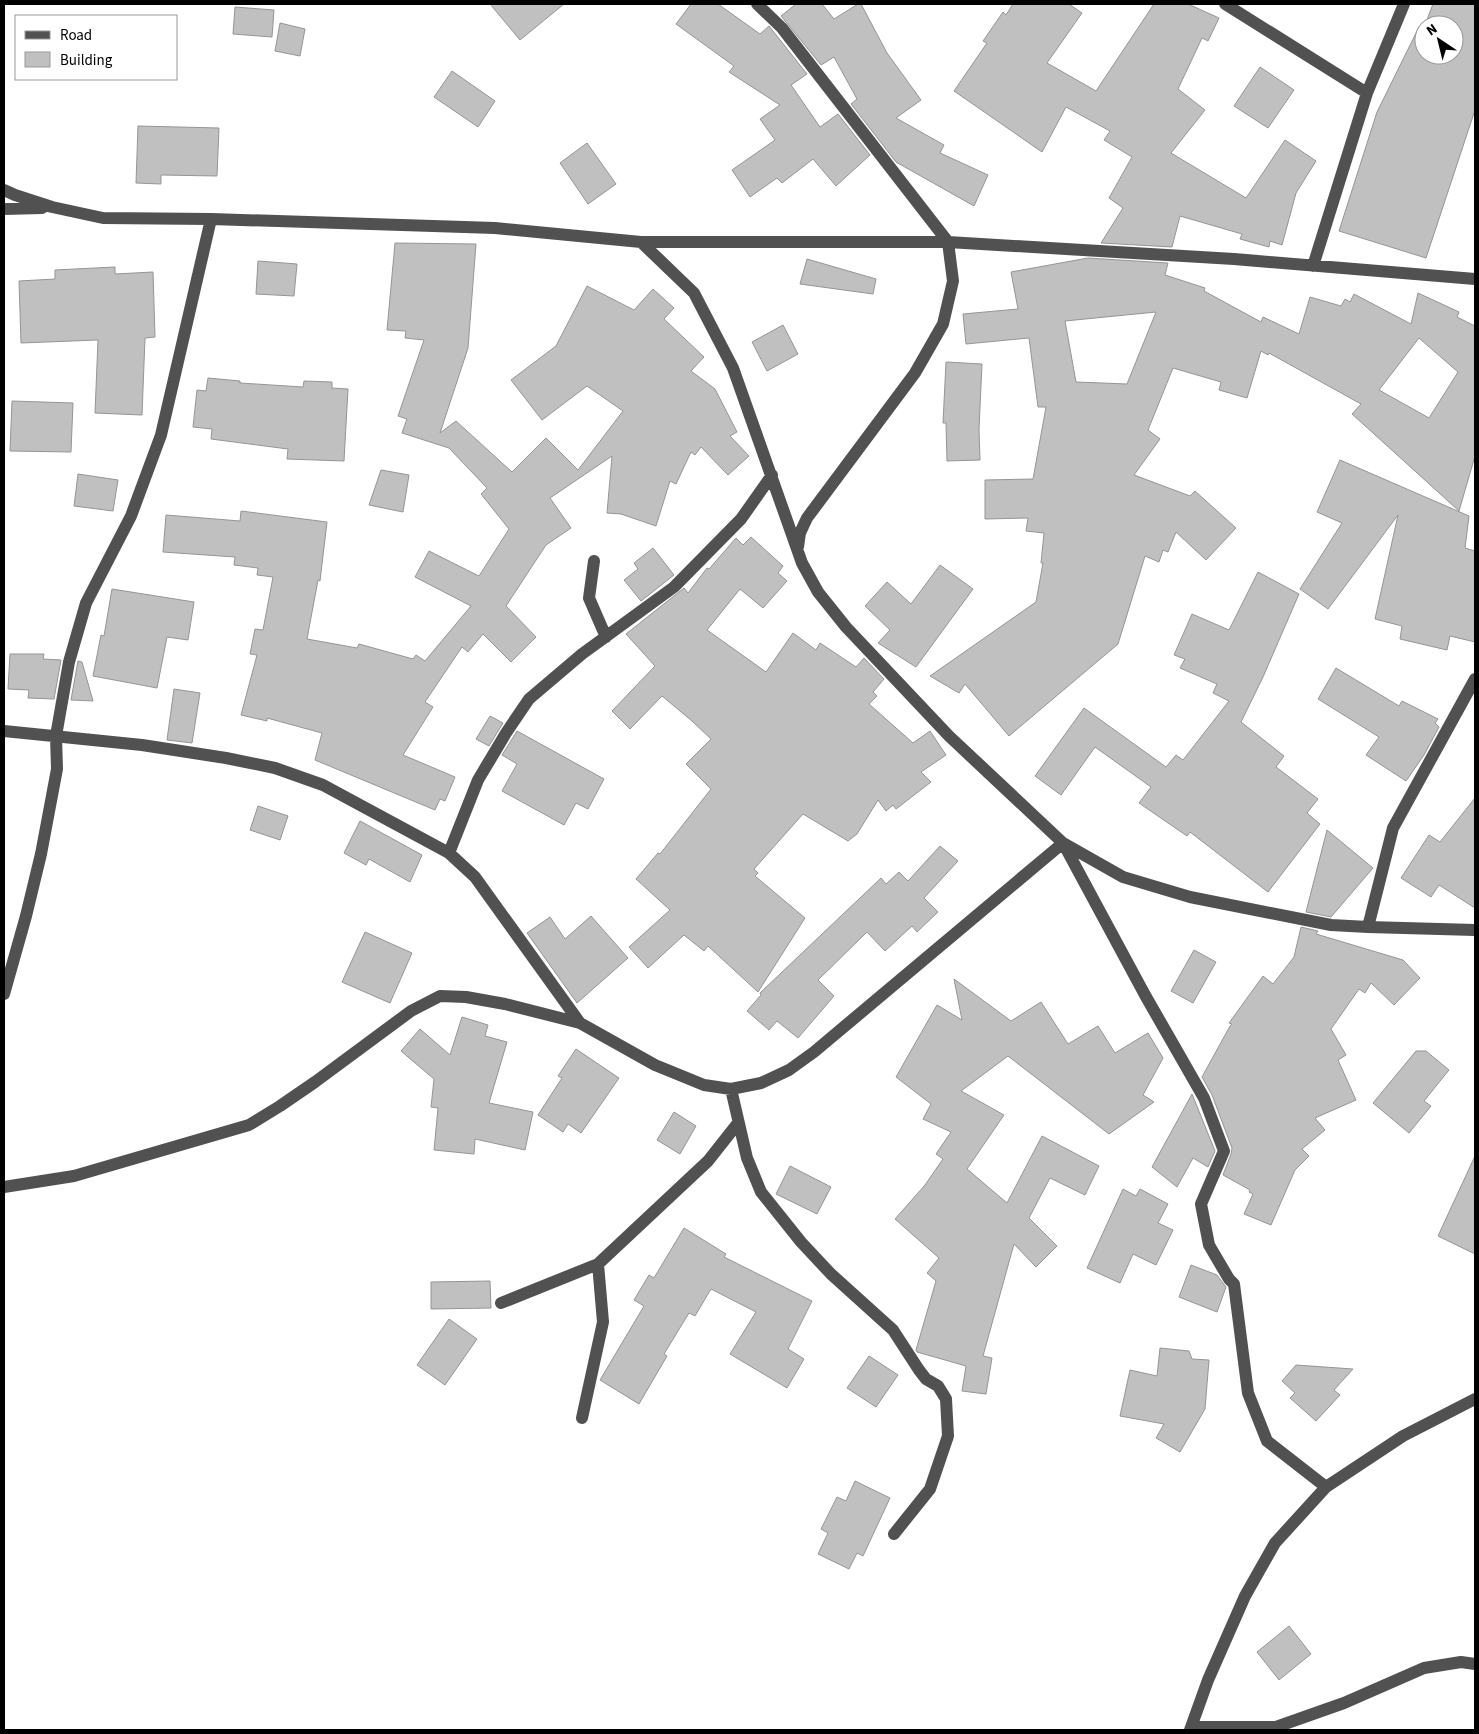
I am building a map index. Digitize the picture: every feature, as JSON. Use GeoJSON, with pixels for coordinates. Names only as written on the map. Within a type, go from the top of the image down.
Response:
{"type":"FeatureCollection","features":[{"type":"Feature","properties":{"kind":"street"},"geometry":{"type":"LineString","coordinates":[[757,4],[782,28],[948,242],[953,281],[943,324],[915,373],[807,518],[800,533],[798,548]]}},
{"type":"Feature","properties":{"kind":"street"},"geometry":{"type":"LineString","coordinates":[[1225,4],[1367,93]]}},
{"type":"Feature","properties":{"kind":"street"},"geometry":{"type":"LineString","coordinates":[[1313,266],[1367,93],[1404,4]]}},
{"type":"Feature","properties":{"kind":"street"},"geometry":{"type":"LineString","coordinates":[[4,190],[15,196],[52,207],[103,218],[211,218],[495,228],[641,242],[948,242],[1234,259],[1475,279]]}},
{"type":"Feature","properties":{"kind":"street"},"geometry":{"type":"LineString","coordinates":[[4,209],[52,207]]}},
{"type":"Feature","properties":{"kind":"street"},"geometry":{"type":"LineString","coordinates":[[4,994],[41,854],[57,769],[56,736],[69,662],[86,603],[131,516],[161,435],[211,218]]}},
{"type":"Feature","properties":{"kind":"street"},"geometry":{"type":"LineString","coordinates":[[641,242],[694,293],[733,368],[802,563],[818,592],[846,627],[949,736],[1063,843],[1124,877],[1190,897],[1331,925],[1475,930]]}},
{"type":"Feature","properties":{"kind":"street"},"geometry":{"type":"LineString","coordinates":[[449,853],[478,780],[529,699],[582,654],[674,587],[741,519],[772,475]]}},
{"type":"Feature","properties":{"kind":"street"},"geometry":{"type":"LineString","coordinates":[[594,561],[589,598],[606,637]]}},
{"type":"Feature","properties":{"kind":"street"},"geometry":{"type":"LineString","coordinates":[[1368,927],[1393,828],[1475,678]]}},
{"type":"Feature","properties":{"kind":"street"},"geometry":{"type":"LineString","coordinates":[[4,731],[142,745],[226,758],[275,768],[323,785],[449,853],[475,877],[580,1023]]}},
{"type":"Feature","properties":{"kind":"street"},"geometry":{"type":"LineString","coordinates":[[4,1187],[74,1176],[249,1125],[301,1092],[411,1011],[440,996],[466,997],[580,1023],[655,1065],[704,1086],[731,1089],[761,1084],[789,1070],[814,1052],[1063,843]]}},
{"type":"Feature","properties":{"kind":"street"},"geometry":{"type":"LineString","coordinates":[[1063,843],[1145,996],[1204,1098],[1224,1151],[1200,1204],[1209,1245],[1229,1279],[1234,1284],[1248,1393],[1267,1441],[1326,1487]]}},
{"type":"Feature","properties":{"kind":"street"},"geometry":{"type":"LineString","coordinates":[[731,1089],[747,1158],[761,1192],[801,1242],[831,1274],[893,1330],[919,1370],[926,1379],[938,1386],[946,1399],[948,1436],[930,1488],[894,1534]]}},
{"type":"Feature","properties":{"kind":"street"},"geometry":{"type":"LineString","coordinates":[[501,1303],[598,1264],[708,1161],[738,1123]]}},
{"type":"Feature","properties":{"kind":"street"},"geometry":{"type":"LineString","coordinates":[[582,1418],[604,1322],[598,1264]]}},
{"type":"Feature","properties":{"kind":"street"},"geometry":{"type":"LineString","coordinates":[[1475,1399],[1403,1436],[1326,1487],[1275,1543],[1245,1596],[1208,1680],[1191,1729],[1276,1727],[1344,1704],[1424,1668],[1462,1662],[1475,1664]]}},
{"type":"Feature","properties":{"kind":"building"},"geometry":{"type":"Polygon","coordinates":[[[490,4],[564,4],[520,40],[490,4]]]}},
{"type":"Feature","properties":{"kind":"building"},"geometry":{"type":"Polygon","coordinates":[[[691,4],[718,4],[760,34],[769,26],[807,74],[791,85],[820,127],[838,114],[870,155],[836,186],[813,159],[782,183],[777,178],[750,197],[732,170],[775,140],[760,119],[780,105],[729,72],[734,66],[676,24],[691,4]]]}},
{"type":"Feature","properties":{"kind":"building"},"geometry":{"type":"Polygon","coordinates":[[[796,4],[822,4],[834,19],[861,4],[887,53],[921,100],[896,118],[944,145],[940,153],[988,175],[974,206],[896,162],[851,104],[857,99],[834,57],[821,65],[781,16],[796,4]]]}},
{"type":"Feature","properties":{"kind":"building"},"geometry":{"type":"Polygon","coordinates":[[[1013,4],[1069,4],[1082,13],[1047,63],[1096,91],[1154,4],[1188,4],[1219,18],[1208,41],[1202,38],[1178,89],[1205,110],[1171,153],[1246,198],[1285,140],[1316,161],[1296,193],[1282,245],[1270,241],[1269,247],[1240,239],[1242,234],[1180,216],[1172,247],[1101,243],[1123,208],[1109,198],[1132,157],[1104,140],[1110,131],[1066,107],[1042,152],[954,91],[987,43],[983,41],[1003,12],[1006,15],[1013,4]]]}},
{"type":"Feature","properties":{"kind":"building"},"geometry":{"type":"Polygon","coordinates":[[[1433,4],[1475,4],[1475,110],[1426,258],[1339,231],[1377,112],[1414,37],[1414,65],[1464,65],[1464,15],[1429,15],[1433,4]]]}},
{"type":"Feature","properties":{"kind":"building"},"geometry":{"type":"Polygon","coordinates":[[[235,7],[274,10],[272,37],[233,34],[235,7]]]}},
{"type":"Feature","properties":{"kind":"building"},"geometry":{"type":"Polygon","coordinates":[[[280,23],[305,29],[300,56],[275,51],[280,23]]]}},
{"type":"Feature","properties":{"kind":"building"},"geometry":{"type":"Polygon","coordinates":[[[1260,67],[1294,90],[1268,128],[1234,106],[1260,67]]]}},
{"type":"Feature","properties":{"kind":"building"},"geometry":{"type":"Polygon","coordinates":[[[452,71],[495,101],[478,127],[434,97],[452,71]]]}},
{"type":"Feature","properties":{"kind":"building"},"geometry":{"type":"Polygon","coordinates":[[[138,126],[219,128],[217,176],[161,175],[161,184],[136,183],[138,126]]]}},
{"type":"Feature","properties":{"kind":"building"},"geometry":{"type":"Polygon","coordinates":[[[587,143],[616,184],[588,204],[560,163],[587,143]]]}},
{"type":"Feature","properties":{"kind":"building"},"geometry":{"type":"Polygon","coordinates":[[[395,243],[476,244],[468,348],[440,433],[456,421],[512,472],[546,438],[578,470],[623,411],[587,386],[542,420],[511,380],[556,346],[587,286],[634,310],[653,289],[674,308],[664,319],[704,357],[691,371],[715,389],[737,432],[730,436],[749,456],[728,475],[701,447],[695,455],[691,452],[676,484],[670,481],[656,526],[621,514],[607,513],[612,456],[550,498],[571,528],[546,545],[506,606],[536,637],[511,662],[483,634],[468,652],[462,647],[425,702],[433,707],[403,755],[455,777],[445,801],[440,799],[435,810],[315,760],[322,733],[267,718],[267,721],[241,715],[257,655],[250,654],[255,629],[263,630],[273,577],[257,575],[258,568],[234,565],[235,557],[163,552],[166,515],[240,521],[241,511],[327,522],[320,581],[318,580],[307,639],[357,648],[359,644],[413,659],[416,655],[425,661],[471,606],[415,577],[429,551],[479,576],[509,529],[481,494],[487,488],[449,448],[402,433],[407,419],[398,416],[424,340],[405,338],[406,331],[387,330],[395,243]]]}},
{"type":"Feature","properties":{"kind":"building"},"geometry":{"type":"Polygon","coordinates":[[[1088,258],[1168,263],[1165,275],[1205,288],[1204,291],[1261,322],[1263,317],[1299,334],[1310,297],[1341,306],[1345,299],[1350,302],[1354,294],[1411,324],[1418,293],[1459,312],[1457,317],[1475,326],[1475,456],[1459,511],[1352,414],[1361,404],[1269,353],[1268,355],[1261,351],[1247,398],[1219,390],[1221,382],[1173,368],[1148,430],[1160,439],[1134,475],[1190,496],[1195,491],[1236,528],[1206,560],[1176,532],[1168,552],[1163,550],[1159,562],[1145,556],[1118,644],[1009,736],[965,684],[959,693],[930,676],[1036,602],[1043,563],[1041,563],[1044,533],[1026,531],[1028,518],[985,519],[985,480],[1033,479],[1046,407],[1038,407],[1029,338],[966,344],[963,314],[1018,309],[1011,272],[1088,258]],[[1156,312],[1065,321],[1076,382],[1127,384],[1156,312]],[[1419,338],[1379,390],[1429,418],[1458,372],[1419,338]]]}},
{"type":"Feature","properties":{"kind":"building"},"geometry":{"type":"Polygon","coordinates":[[[807,259],[876,279],[873,294],[800,284],[807,259]]]}},
{"type":"Feature","properties":{"kind":"building"},"geometry":{"type":"Polygon","coordinates":[[[258,261],[297,264],[294,296],[256,294],[258,261]]]}},
{"type":"Feature","properties":{"kind":"building"},"geometry":{"type":"Polygon","coordinates":[[[115,267],[115,274],[153,272],[155,337],[145,338],[142,415],[95,413],[98,340],[21,343],[19,281],[55,279],[55,270],[115,267]]]}},
{"type":"Feature","properties":{"kind":"building"},"geometry":{"type":"Polygon","coordinates":[[[783,325],[798,354],[767,371],[752,342],[783,325]]]}},
{"type":"Feature","properties":{"kind":"building"},"geometry":{"type":"Polygon","coordinates":[[[946,362],[982,364],[979,429],[980,460],[947,461],[946,423],[943,423],[946,362]]]}},
{"type":"Feature","properties":{"kind":"building"},"geometry":{"type":"Polygon","coordinates":[[[208,378],[240,381],[240,383],[303,387],[304,381],[332,382],[332,388],[348,389],[344,461],[287,459],[288,449],[211,439],[212,429],[193,427],[197,390],[206,391],[208,378]]]}},
{"type":"Feature","properties":{"kind":"building"},"geometry":{"type":"Polygon","coordinates":[[[12,401],[73,403],[71,452],[10,451],[12,401]]]}},
{"type":"Feature","properties":{"kind":"building"},"geometry":{"type":"Polygon","coordinates":[[[1340,460],[1469,516],[1465,548],[1475,551],[1475,642],[1450,636],[1447,650],[1400,639],[1402,626],[1375,619],[1398,515],[1328,609],[1300,589],[1342,523],[1317,512],[1340,460]]]}},
{"type":"Feature","properties":{"kind":"building"},"geometry":{"type":"Polygon","coordinates":[[[381,470],[409,475],[403,512],[369,505],[381,470]]]}},
{"type":"Feature","properties":{"kind":"building"},"geometry":{"type":"Polygon","coordinates":[[[78,474],[118,480],[113,511],[74,506],[78,474]]]}},
{"type":"Feature","properties":{"kind":"building"},"geometry":{"type":"Polygon","coordinates":[[[751,537],[783,566],[778,573],[787,581],[763,608],[740,589],[707,630],[766,672],[793,633],[816,650],[820,643],[856,667],[864,658],[884,679],[873,692],[877,696],[869,704],[913,743],[930,731],[946,755],[921,772],[931,782],[896,809],[893,805],[886,811],[878,800],[857,834],[848,841],[803,814],[754,869],[758,873],[755,876],[805,918],[758,992],[708,946],[704,951],[684,935],[648,968],[629,947],[670,910],[636,879],[658,853],[660,854],[711,789],[686,764],[711,739],[662,696],[630,729],[612,711],[655,666],[626,634],[684,588],[688,593],[707,568],[709,569],[736,538],[743,545],[751,537]]]}},
{"type":"Feature","properties":{"kind":"building"},"geometry":{"type":"Polygon","coordinates":[[[653,548],[674,575],[641,601],[624,580],[638,569],[634,563],[653,548]]]}},
{"type":"Feature","properties":{"kind":"building"},"geometry":{"type":"Polygon","coordinates":[[[940,565],[973,589],[916,667],[878,643],[890,630],[865,606],[887,582],[911,604],[940,565]]]}},
{"type":"Feature","properties":{"kind":"building"},"geometry":{"type":"Polygon","coordinates":[[[1258,572],[1299,594],[1241,722],[1284,756],[1276,767],[1318,799],[1307,813],[1320,824],[1268,892],[1190,832],[1187,836],[1139,803],[1151,787],[1095,747],[1061,795],[1035,776],[1084,708],[1166,767],[1176,755],[1183,760],[1229,701],[1213,693],[1217,684],[1180,668],[1185,659],[1174,655],[1192,614],[1229,630],[1258,572]]]}},
{"type":"Feature","properties":{"kind":"building"},"geometry":{"type":"Polygon","coordinates":[[[112,589],[194,602],[188,640],[167,637],[157,688],[93,676],[101,635],[104,636],[112,589]]]}},
{"type":"Feature","properties":{"kind":"building"},"geometry":{"type":"Polygon","coordinates":[[[10,654],[44,654],[43,659],[61,660],[54,699],[28,698],[29,690],[8,689],[10,654]]]}},
{"type":"Feature","properties":{"kind":"building"},"geometry":{"type":"Polygon","coordinates":[[[78,661],[82,662],[93,701],[71,700],[78,661]]]}},
{"type":"Feature","properties":{"kind":"building"},"geometry":{"type":"Polygon","coordinates":[[[1336,668],[1399,706],[1402,701],[1438,719],[1435,723],[1439,727],[1424,755],[1406,781],[1366,755],[1379,737],[1318,699],[1336,668]]]}},
{"type":"Feature","properties":{"kind":"building"},"geometry":{"type":"Polygon","coordinates":[[[174,689],[200,693],[192,743],[167,740],[174,689]]]}},
{"type":"Feature","properties":{"kind":"building"},"geometry":{"type":"Polygon","coordinates":[[[490,716],[503,723],[489,746],[476,739],[490,716]]]}},
{"type":"Feature","properties":{"kind":"building"},"geometry":{"type":"Polygon","coordinates":[[[517,731],[604,779],[588,809],[576,803],[564,825],[502,791],[517,764],[502,755],[517,731]]]}},
{"type":"Feature","properties":{"kind":"building"},"geometry":{"type":"Polygon","coordinates":[[[1475,798],[1475,908],[1439,885],[1431,897],[1401,878],[1429,835],[1440,842],[1475,798]]]}},
{"type":"Feature","properties":{"kind":"building"},"geometry":{"type":"Polygon","coordinates":[[[258,806],[288,816],[280,840],[250,830],[258,806]]]}},
{"type":"Feature","properties":{"kind":"building"},"geometry":{"type":"Polygon","coordinates":[[[360,821],[422,855],[410,882],[369,859],[366,865],[344,853],[360,821]]]}},
{"type":"Feature","properties":{"kind":"building"},"geometry":{"type":"Polygon","coordinates":[[[1327,830],[1373,868],[1331,917],[1306,912],[1327,830]]]}},
{"type":"Feature","properties":{"kind":"building"},"geometry":{"type":"Polygon","coordinates":[[[940,846],[958,861],[924,898],[938,912],[917,932],[912,926],[885,951],[867,932],[818,980],[834,996],[798,1038],[777,1021],[769,1030],[747,1011],[761,995],[760,993],[881,878],[886,884],[899,872],[908,881],[940,846]]]}},
{"type":"Feature","properties":{"kind":"building"},"geometry":{"type":"Polygon","coordinates":[[[591,916],[628,958],[577,1003],[527,933],[550,917],[565,939],[591,916]]]}},
{"type":"Feature","properties":{"kind":"building"},"geometry":{"type":"Polygon","coordinates":[[[1301,927],[1318,931],[1316,934],[1403,960],[1420,978],[1394,1005],[1371,983],[1365,993],[1359,989],[1331,1029],[1346,1055],[1338,1060],[1356,1100],[1315,1118],[1325,1130],[1302,1149],[1309,1156],[1295,1170],[1271,1225],[1244,1214],[1253,1194],[1249,1192],[1250,1190],[1223,1175],[1232,1148],[1212,1095],[1202,1077],[1232,1024],[1229,1023],[1263,976],[1273,984],[1294,957],[1301,927]]]}},
{"type":"Feature","properties":{"kind":"building"},"geometry":{"type":"Polygon","coordinates":[[[365,932],[412,953],[390,1003],[342,982],[365,932]]]}},
{"type":"Feature","properties":{"kind":"building"},"geometry":{"type":"Polygon","coordinates":[[[1194,950],[1216,962],[1193,1003],[1171,991],[1194,950]]]}},
{"type":"Feature","properties":{"kind":"building"},"geometry":{"type":"Polygon","coordinates":[[[954,979],[1011,1021],[1041,1002],[1068,1044],[1098,1026],[1115,1053],[1148,1033],[1163,1058],[1143,1095],[1154,1102],[1109,1134],[1008,1056],[961,1091],[1004,1115],[967,1169],[1007,1203],[1042,1136],[1099,1166],[1085,1195],[1050,1178],[1029,1218],[1057,1246],[1036,1267],[1014,1244],[983,1356],[992,1358],[986,1394],[962,1391],[966,1366],[917,1352],[936,1281],[927,1273],[939,1258],[895,1219],[925,1185],[943,1159],[936,1154],[951,1132],[923,1119],[931,1104],[896,1077],[937,1005],[962,1020],[954,979]]]}},
{"type":"Feature","properties":{"kind":"building"},"geometry":{"type":"Polygon","coordinates":[[[462,1017],[488,1025],[485,1036],[507,1042],[489,1103],[533,1112],[525,1150],[475,1139],[474,1154],[434,1150],[438,1108],[431,1107],[434,1079],[401,1051],[420,1029],[450,1055],[462,1017]]]}},
{"type":"Feature","properties":{"kind":"building"},"geometry":{"type":"Polygon","coordinates":[[[576,1049],[619,1078],[581,1133],[568,1124],[563,1132],[538,1115],[562,1078],[558,1076],[576,1049]]]}},
{"type":"Feature","properties":{"kind":"building"},"geometry":{"type":"Polygon","coordinates":[[[1416,1051],[1426,1051],[1449,1070],[1424,1101],[1431,1106],[1409,1133],[1373,1103],[1416,1051]]]}},
{"type":"Feature","properties":{"kind":"building"},"geometry":{"type":"Polygon","coordinates":[[[1192,1094],[1215,1151],[1208,1167],[1193,1158],[1177,1187],[1152,1167],[1192,1094]]]}},
{"type":"Feature","properties":{"kind":"building"},"geometry":{"type":"Polygon","coordinates":[[[674,1112],[696,1126],[680,1154],[657,1140],[674,1112]]]}},
{"type":"Feature","properties":{"kind":"building"},"geometry":{"type":"Polygon","coordinates":[[[1475,1156],[1475,1254],[1438,1236],[1475,1156]]]}},
{"type":"Feature","properties":{"kind":"building"},"geometry":{"type":"Polygon","coordinates":[[[790,1166],[831,1187],[817,1214],[776,1194],[790,1166]]]}},
{"type":"Feature","properties":{"kind":"building"},"geometry":{"type":"Polygon","coordinates":[[[1123,1189],[1136,1196],[1140,1189],[1168,1204],[1158,1223],[1173,1230],[1156,1265],[1133,1254],[1120,1283],[1087,1268],[1123,1189]]]}},
{"type":"Feature","properties":{"kind":"building"},"geometry":{"type":"Polygon","coordinates":[[[684,1228],[726,1254],[724,1257],[812,1301],[788,1349],[804,1359],[787,1388],[730,1354],[756,1312],[711,1289],[695,1316],[689,1313],[664,1354],[667,1356],[639,1404],[600,1380],[644,1306],[634,1300],[649,1275],[654,1278],[684,1228]]]}},
{"type":"Feature","properties":{"kind":"building"},"geometry":{"type":"Polygon","coordinates":[[[1191,1265],[1217,1275],[1226,1287],[1217,1312],[1179,1297],[1191,1265]]]}},
{"type":"Feature","properties":{"kind":"building"},"geometry":{"type":"Polygon","coordinates":[[[490,1281],[491,1308],[431,1309],[431,1282],[490,1281]]]}},
{"type":"Feature","properties":{"kind":"building"},"geometry":{"type":"Polygon","coordinates":[[[449,1319],[477,1339],[445,1385],[417,1365],[449,1319]]]}},
{"type":"Feature","properties":{"kind":"building"},"geometry":{"type":"Polygon","coordinates":[[[1160,1348],[1189,1351],[1192,1359],[1209,1360],[1205,1409],[1180,1452],[1156,1438],[1164,1424],[1120,1416],[1130,1370],[1157,1376],[1160,1348]]]}},
{"type":"Feature","properties":{"kind":"building"},"geometry":{"type":"Polygon","coordinates":[[[869,1356],[898,1375],[876,1407],[847,1388],[869,1356]]]}},
{"type":"Feature","properties":{"kind":"building"},"geometry":{"type":"Polygon","coordinates":[[[1296,1365],[1353,1369],[1334,1390],[1340,1395],[1316,1421],[1290,1398],[1295,1393],[1282,1381],[1296,1365]]]}},
{"type":"Feature","properties":{"kind":"building"},"geometry":{"type":"Polygon","coordinates":[[[855,1481],[890,1498],[863,1556],[857,1553],[849,1569],[818,1554],[828,1533],[821,1529],[837,1497],[846,1501],[855,1481]]]}},
{"type":"Feature","properties":{"kind":"building"},"geometry":{"type":"Polygon","coordinates":[[[1289,1626],[1311,1654],[1279,1680],[1257,1652],[1289,1626]]]}}]}
